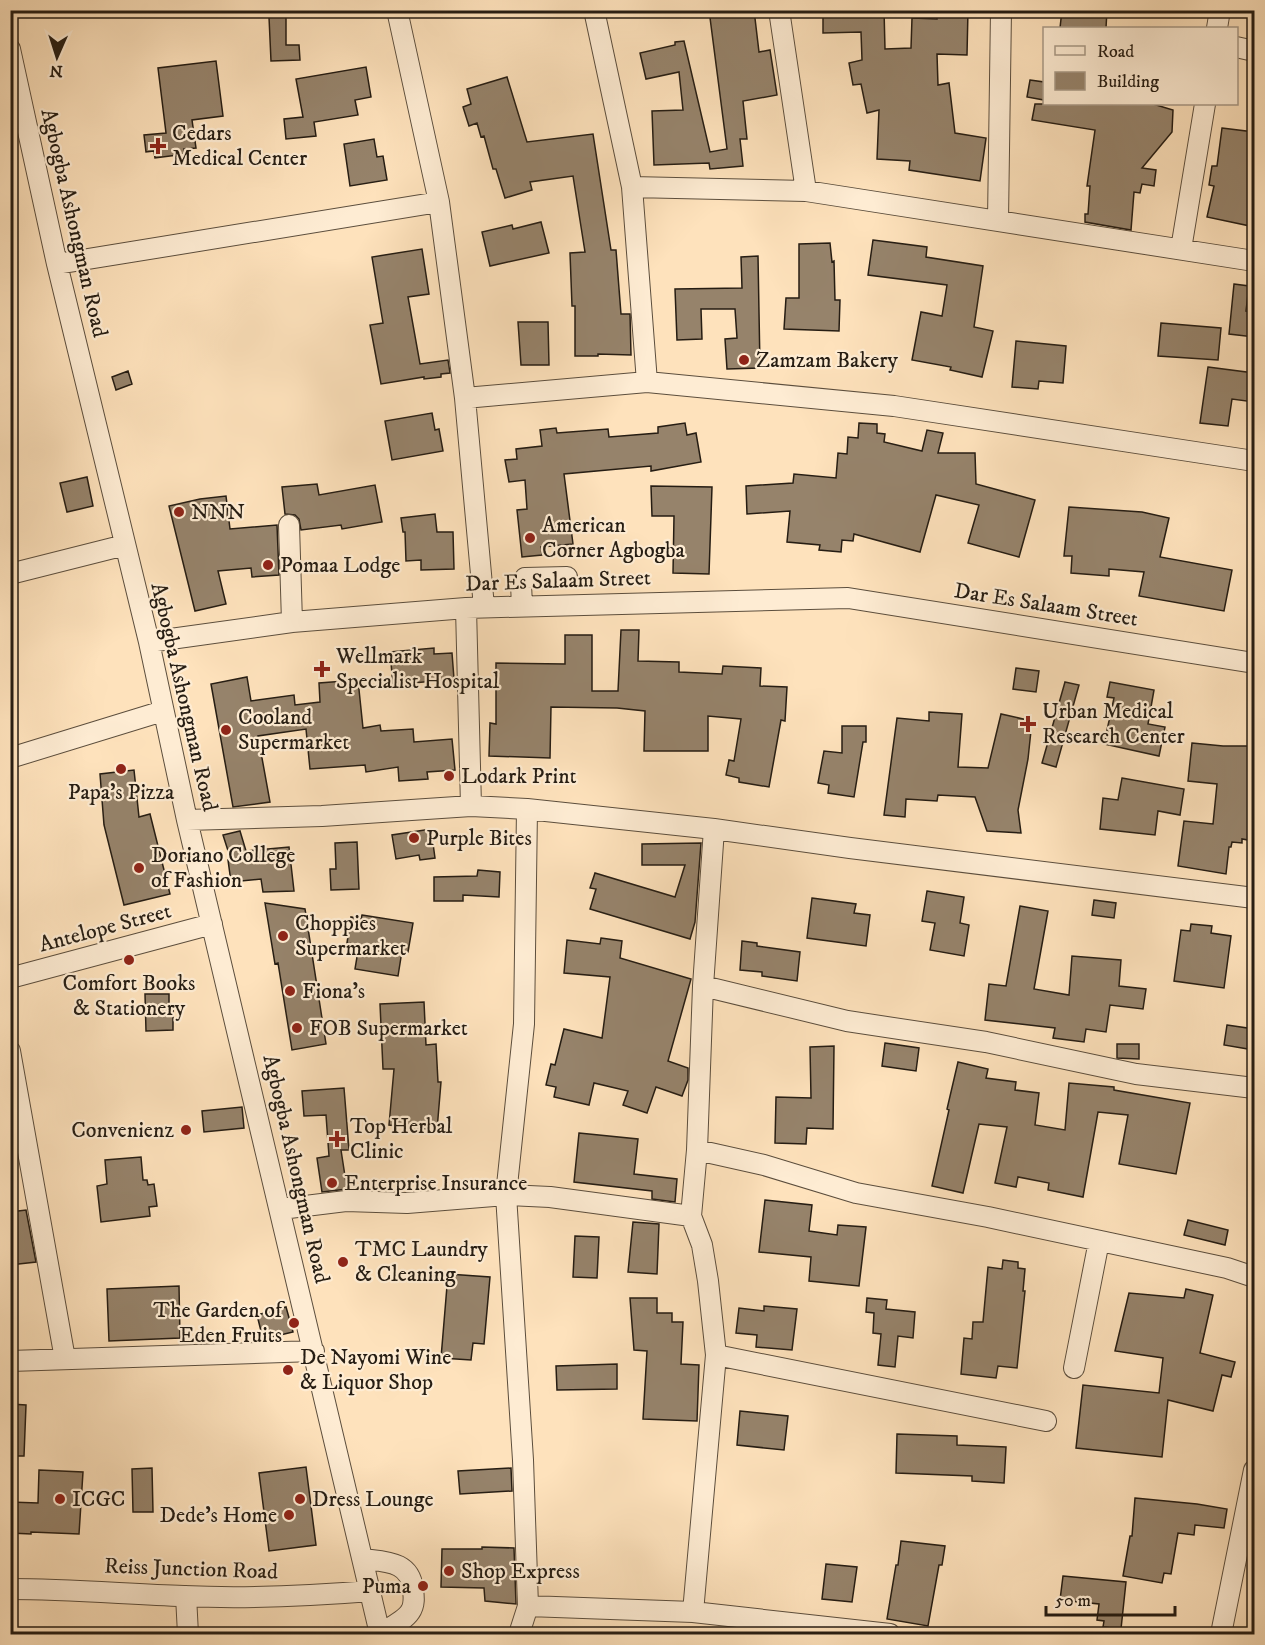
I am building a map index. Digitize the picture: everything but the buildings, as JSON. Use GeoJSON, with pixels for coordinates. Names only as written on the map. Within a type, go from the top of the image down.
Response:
{"type":"FeatureCollection","features":[{"type":"Feature","properties":{"kind":"street"},"geometry":{"type":"LineString","coordinates":[[397,10],[439,202],[465,398],[475,607],[471,806]]}},
{"type":"Feature","properties":{"kind":"street"},"geometry":{"type":"LineString","coordinates":[[594,10],[632,187],[647,382]]}},
{"type":"Feature","properties":{"kind":"street"},"geometry":{"type":"LineString","coordinates":[[779,10],[806,191]]}},
{"type":"Feature","properties":{"kind":"street"},"geometry":{"type":"LineString","coordinates":[[998,220],[1001,10]]}},
{"type":"Feature","properties":{"kind":"street"},"geometry":{"type":"LineString","coordinates":[[1217,27],[1220,10]]}},
{"type":"Feature","properties":{"kind":"street"},"geometry":{"type":"LineString","coordinates":[[1238,47],[1254,51]]}},
{"type":"Feature","properties":{"kind":"street","name":"Agbogba Ashongman Road"},"geometry":{"type":"LineString","coordinates":[[10,49],[57,264],[148,642],[187,820],[380,1634]]}},
{"type":"Feature","properties":{"kind":"street"},"geometry":{"type":"LineString","coordinates":[[1181,249],[1205,105]]}},
{"type":"Feature","properties":{"kind":"street"},"geometry":{"type":"LineString","coordinates":[[632,187],[806,191],[1254,261]]}},
{"type":"Feature","properties":{"kind":"street"},"geometry":{"type":"LineString","coordinates":[[57,264],[439,202]]}},
{"type":"Feature","properties":{"kind":"street"},"geometry":{"type":"LineString","coordinates":[[465,398],[647,382],[894,406],[1254,461]]}},
{"type":"Feature","properties":{"kind":"street"},"geometry":{"type":"LineString","coordinates":[[289,525],[292,622]]}},
{"type":"Feature","properties":{"kind":"street"},"geometry":{"type":"LineString","coordinates":[[10,574],[125,545]]}},
{"type":"Feature","properties":{"kind":"street"},"geometry":{"type":"LineString","coordinates":[[522,606],[521,580],[567,577]]}},
{"type":"Feature","properties":{"kind":"street","name":"Dar Es Salaam Street"},"geometry":{"type":"LineString","coordinates":[[148,642],[292,622],[475,607],[848,598],[1254,663]]}},
{"type":"Feature","properties":{"kind":"street"},"geometry":{"type":"LineString","coordinates":[[10,758],[163,711]]}},
{"type":"Feature","properties":{"kind":"street"},"geometry":{"type":"LineString","coordinates":[[187,820],[322,816],[471,806],[527,809],[714,829],[1254,898]]}},
{"type":"Feature","properties":{"kind":"street"},"geometry":{"type":"LineString","coordinates":[[519,1635],[528,1606],[523,1460],[506,1195],[524,1024],[527,809]]}},
{"type":"Feature","properties":{"kind":"street"},"geometry":{"type":"LineString","coordinates":[[693,1612],[716,1355],[702,1245],[691,1216],[697,1150],[703,986],[714,829]]}},
{"type":"Feature","properties":{"kind":"street","name":"Antelope Street"},"geometry":{"type":"LineString","coordinates":[[10,978],[212,924]]}},
{"type":"Feature","properties":{"kind":"street"},"geometry":{"type":"LineString","coordinates":[[703,986],[847,1021],[986,1042],[1136,1074],[1254,1088]]}},
{"type":"Feature","properties":{"kind":"street"},"geometry":{"type":"LineString","coordinates":[[10,1051],[65,1359]]}},
{"type":"Feature","properties":{"kind":"street"},"geometry":{"type":"LineString","coordinates":[[697,1150],[764,1165],[856,1193],[988,1217],[1227,1268],[1254,1277]]}},
{"type":"Feature","properties":{"kind":"street"},"geometry":{"type":"LineString","coordinates":[[281,1209],[346,1201],[407,1203],[506,1195],[550,1197],[691,1216]]}},
{"type":"Feature","properties":{"kind":"street"},"geometry":{"type":"LineString","coordinates":[[1074,1368],[1099,1241]]}},
{"type":"Feature","properties":{"kind":"street"},"geometry":{"type":"LineString","coordinates":[[10,1361],[314,1351]]}},
{"type":"Feature","properties":{"kind":"street"},"geometry":{"type":"LineString","coordinates":[[716,1355],[1046,1421]]}},
{"type":"Feature","properties":{"kind":"street"},"geometry":{"type":"LineString","coordinates":[[1221,1635],[1252,1502],[1254,1470]]}},
{"type":"Feature","properties":{"kind":"street"},"geometry":{"type":"LineString","coordinates":[[363,1559],[394,1564],[407,1571],[412,1580],[414,1600],[410,1613],[380,1634]]}},
{"type":"Feature","properties":{"kind":"street","name":"Reiss Junction Road"},"geometry":{"type":"LineString","coordinates":[[10,1589],[186,1596],[312,1596],[371,1591]]}},
{"type":"Feature","properties":{"kind":"street"},"geometry":{"type":"LineString","coordinates":[[186,1596],[188,1635]]}},
{"type":"Feature","properties":{"kind":"street"},"geometry":{"type":"LineString","coordinates":[[528,1606],[693,1612],[890,1635]]}},
{"type":"Feature","properties":{"kind":"place","name":"Cedars Medical Center"},"geometry":{"type":"Point","coordinates":[158,146]}},
{"type":"Feature","properties":{"kind":"place","name":"Zamzam Bakery"},"geometry":{"type":"Point","coordinates":[744,360]}},
{"type":"Feature","properties":{"kind":"place","name":"NNN"},"geometry":{"type":"Point","coordinates":[179,512]}},
{"type":"Feature","properties":{"kind":"place","name":"American Corner Agbogba"},"geometry":{"type":"Point","coordinates":[530,538]}},
{"type":"Feature","properties":{"kind":"place","name":"Pomaa Lodge"},"geometry":{"type":"Point","coordinates":[268,565]}},
{"type":"Feature","properties":{"kind":"place","name":"Wellmark Specialist Hospital"},"geometry":{"type":"Point","coordinates":[322,669]}},
{"type":"Feature","properties":{"kind":"place","name":"Urban Medical Research Center"},"geometry":{"type":"Point","coordinates":[1028,724]}},
{"type":"Feature","properties":{"kind":"place","name":"Cooland Supermarket"},"geometry":{"type":"Point","coordinates":[226,730]}},
{"type":"Feature","properties":{"kind":"place","name":"Papa's Pizza"},"geometry":{"type":"Point","coordinates":[121,769]}},
{"type":"Feature","properties":{"kind":"place","name":"Lodark Print"},"geometry":{"type":"Point","coordinates":[449,776]}},
{"type":"Feature","properties":{"kind":"place","name":"Purple Bites"},"geometry":{"type":"Point","coordinates":[414,838]}},
{"type":"Feature","properties":{"kind":"place","name":"Doriano College of Fashion"},"geometry":{"type":"Point","coordinates":[139,868]}},
{"type":"Feature","properties":{"kind":"place","name":"Choppies Supermarket"},"geometry":{"type":"Point","coordinates":[283,936]}},
{"type":"Feature","properties":{"kind":"place","name":"Comfort Books & Stationery"},"geometry":{"type":"Point","coordinates":[129,960]}},
{"type":"Feature","properties":{"kind":"place","name":"Fiona's"},"geometry":{"type":"Point","coordinates":[290,991]}},
{"type":"Feature","properties":{"kind":"place","name":"FOB Supermarket"},"geometry":{"type":"Point","coordinates":[297,1028]}},
{"type":"Feature","properties":{"kind":"place","name":"Convenienz"},"geometry":{"type":"Point","coordinates":[186,1130]}},
{"type":"Feature","properties":{"kind":"place","name":"Top Herbal Clinic"},"geometry":{"type":"Point","coordinates":[337,1139]}},
{"type":"Feature","properties":{"kind":"place","name":"Enterprise Insurance"},"geometry":{"type":"Point","coordinates":[332,1183]}},
{"type":"Feature","properties":{"kind":"place","name":"TMC Laundry & Cleaning"},"geometry":{"type":"Point","coordinates":[343,1262]}},
{"type":"Feature","properties":{"kind":"place","name":"The Garden of Eden Fruits"},"geometry":{"type":"Point","coordinates":[294,1323]}},
{"type":"Feature","properties":{"kind":"place","name":"De Nayomi Wine & Liquor Shop"},"geometry":{"type":"Point","coordinates":[288,1370]}},
{"type":"Feature","properties":{"kind":"place","name":"ICGC"},"geometry":{"type":"Point","coordinates":[60,1499]}},
{"type":"Feature","properties":{"kind":"place","name":"Dress Lounge"},"geometry":{"type":"Point","coordinates":[300,1499]}},
{"type":"Feature","properties":{"kind":"place","name":"Dede's Home"},"geometry":{"type":"Point","coordinates":[289,1515]}},
{"type":"Feature","properties":{"kind":"place","name":"Shop Express"},"geometry":{"type":"Point","coordinates":[449,1571]}},
{"type":"Feature","properties":{"kind":"place","name":"Puma"},"geometry":{"type":"Point","coordinates":[423,1586]}}]}
